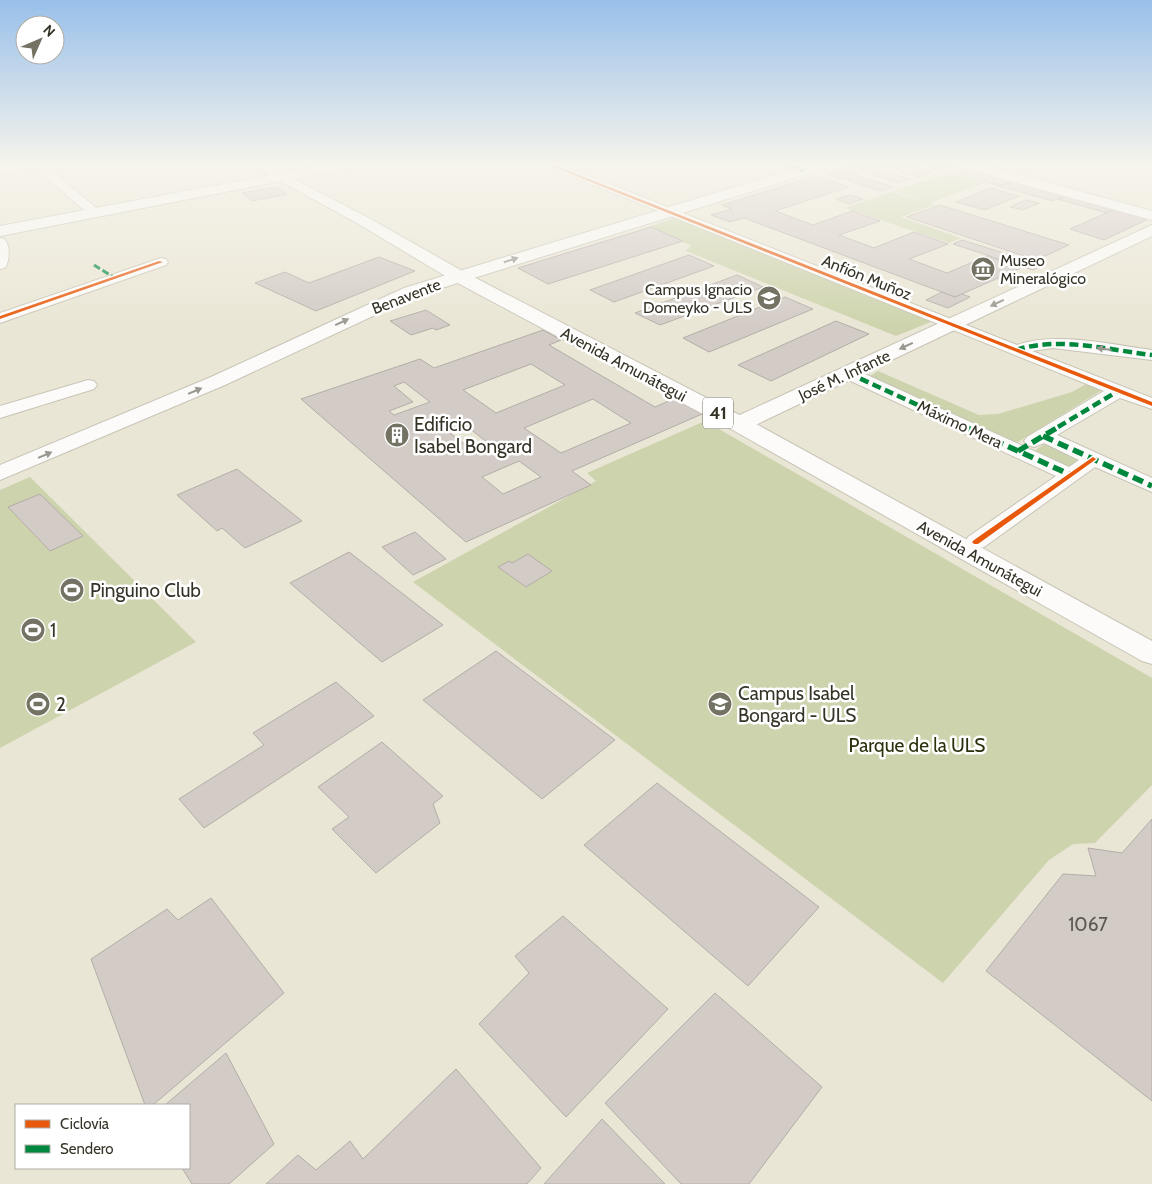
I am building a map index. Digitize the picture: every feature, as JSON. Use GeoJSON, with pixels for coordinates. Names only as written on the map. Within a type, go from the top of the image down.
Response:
{"type":"FeatureCollection","features":[{"type":"Feature","properties":{"kind":"main road"},"geometry":{"type":"LineString","coordinates":[[0,231],[64,218]]}},
{"type":"Feature","properties":{"kind":"main road","name":"Avenida Amunátegui"},"geometry":{"type":"LineString","coordinates":[[359,218],[976,542],[1152,637]]}},
{"type":"Feature","properties":{"kind":"main road","name":"Benavente"},"geometry":{"type":"LineString","coordinates":[[0,473],[218,381],[389,300],[466,274],[647,218]]}},
{"type":"Feature","properties":{"kind":"main road","name":"José M. Infante"},"geometry":{"type":"LineString","coordinates":[[746,421],[1152,230]]}},
{"type":"Feature","properties":{"kind":"main road","name":"Avenida Amunátegui"},"geometry":{"type":"LineString","coordinates":[[746,421],[1152,654]]}},
{"type":"Feature","properties":{"kind":"street","name":"Anfión Muñoz"},"geometry":{"type":"LineString","coordinates":[[683,218],[1152,404]]}},
{"type":"Feature","properties":{"kind":"street"},"geometry":{"type":"LineString","coordinates":[[0,242],[2,246],[0,265]]}},
{"type":"Feature","properties":{"kind":"street"},"geometry":{"type":"LineString","coordinates":[[0,318],[160,262]]}},
{"type":"Feature","properties":{"kind":"street"},"geometry":{"type":"LineString","coordinates":[[94,265],[115,278]]}},
{"type":"Feature","properties":{"kind":"street"},"geometry":{"type":"LineString","coordinates":[[1016,351],[1032,345],[1053,343],[1152,355]]}},
{"type":"Feature","properties":{"kind":"street","name":"Máximo Mera"},"geometry":{"type":"LineString","coordinates":[[848,373],[1071,475]]}},
{"type":"Feature","properties":{"kind":"street"},"geometry":{"type":"LineString","coordinates":[[0,412],[88,385]]}},
{"type":"Feature","properties":{"kind":"street"},"geometry":{"type":"LineString","coordinates":[[1018,451],[1118,391]]}},
{"type":"Feature","properties":{"kind":"street"},"geometry":{"type":"LineString","coordinates":[[1043,436],[1152,486]]}},
{"type":"Feature","properties":{"kind":"street"},"geometry":{"type":"LineString","coordinates":[[976,542],[1093,459]]}},
{"type":"Feature","properties":{"kind":"green space"},"geometry":{"type":"Polygon","coordinates":[[[676,218],[933,321],[896,336],[686,251],[691,245],[645,228],[676,218]]]}},
{"type":"Feature","properties":{"kind":"green space"},"geometry":{"type":"Polygon","coordinates":[[[875,218],[905,218],[961,238],[949,243],[875,218]]]}},
{"type":"Feature","properties":{"kind":"green space"},"geometry":{"type":"Polygon","coordinates":[[[878,371],[979,415],[998,414],[1072,392],[1086,384],[1102,390],[1013,445],[867,378],[878,371]]]}},
{"type":"Feature","properties":{"kind":"green space","name":"Parque de la ULS"},"geometry":{"type":"Polygon","coordinates":[[[705,421],[1152,678],[1152,785],[1095,843],[1073,844],[1049,860],[943,983],[413,582],[596,481],[587,473],[705,421]]]}},
{"type":"Feature","properties":{"kind":"green space"},"geometry":{"type":"Polygon","coordinates":[[[1044,444],[1055,445],[1080,460],[1069,469],[1032,453],[1044,444]]]}},
{"type":"Feature","properties":{"kind":"green space","name":"Pinguino Club"},"geometry":{"type":"Polygon","coordinates":[[[30,477],[196,642],[0,748],[0,490],[30,477]]]}},
{"type":"Feature","properties":{"kind":"building"},"geometry":{"type":"Polygon","coordinates":[[[720,218],[743,218],[730,222],[720,218]]]}},
{"type":"Feature","properties":{"kind":"building"},"geometry":{"type":"Polygon","coordinates":[[[745,218],[795,218],[813,225],[832,218],[872,218],[880,221],[839,235],[874,248],[914,232],[948,244],[909,259],[947,273],[987,256],[1021,268],[955,297],[745,218]]]}},
{"type":"Feature","properties":{"kind":"building"},"geometry":{"type":"Polygon","coordinates":[[[911,218],[983,218],[1069,245],[1036,260],[911,218]]]}},
{"type":"Feature","properties":{"kind":"building"},"geometry":{"type":"Polygon","coordinates":[[[1094,218],[1144,218],[1146,220],[1104,240],[1070,229],[1094,218]]]}},
{"type":"Feature","properties":{"kind":"building"},"geometry":{"type":"Polygon","coordinates":[[[651,227],[683,241],[548,284],[518,268],[651,227]]]}},
{"type":"Feature","properties":{"kind":"building"},"geometry":{"type":"Polygon","coordinates":[[[962,240],[1042,265],[1033,270],[953,244],[962,240]]]}},
{"type":"Feature","properties":{"kind":"building"},"geometry":{"type":"Polygon","coordinates":[[[689,255],[714,266],[614,302],[590,290],[689,255]]]}},
{"type":"Feature","properties":{"kind":"building"},"geometry":{"type":"Polygon","coordinates":[[[379,257],[415,271],[316,311],[255,283],[285,272],[309,283],[379,257]]]}},
{"type":"Feature","properties":{"kind":"building"},"geometry":{"type":"Polygon","coordinates":[[[737,275],[763,287],[660,325],[635,313],[737,275]]]}},
{"type":"Feature","properties":{"kind":"building"},"geometry":{"type":"Polygon","coordinates":[[[942,292],[955,297],[962,294],[970,297],[948,308],[926,300],[942,292]]]}},
{"type":"Feature","properties":{"kind":"building"},"geometry":{"type":"Polygon","coordinates":[[[785,297],[813,309],[709,352],[683,338],[785,297]]]}},
{"type":"Feature","properties":{"kind":"building"},"geometry":{"type":"Polygon","coordinates":[[[426,310],[450,325],[411,335],[390,321],[426,310]]]}},
{"type":"Feature","properties":{"kind":"building"},"geometry":{"type":"Polygon","coordinates":[[[836,321],[869,334],[771,381],[738,365],[836,321]]]}},
{"type":"Feature","properties":{"kind":"building","name":"Edificio Isabel Bongard"},"geometry":{"type":"Polygon","coordinates":[[[543,330],[561,340],[549,345],[655,407],[675,398],[702,414],[572,471],[591,485],[466,542],[301,399],[420,359],[434,368],[543,330]],[[531,364],[463,390],[496,413],[565,385],[531,364]],[[404,382],[394,386],[413,402],[389,411],[394,415],[430,402],[404,382]],[[593,399],[524,428],[561,453],[631,423],[593,399]],[[459,420],[442,427],[471,449],[488,443],[459,420]],[[519,461],[482,477],[503,494],[541,477],[519,461]]]}},
{"type":"Feature","properties":{"kind":"building"},"geometry":{"type":"Polygon","coordinates":[[[237,469],[302,521],[245,548],[222,528],[217,531],[177,495],[237,469]]]}},
{"type":"Feature","properties":{"kind":"building"},"geometry":{"type":"Polygon","coordinates":[[[40,494],[83,536],[50,551],[8,507],[40,494]]]}},
{"type":"Feature","properties":{"kind":"building"},"geometry":{"type":"Polygon","coordinates":[[[415,532],[446,559],[413,575],[382,547],[415,532]]]}},
{"type":"Feature","properties":{"kind":"building"},"geometry":{"type":"Polygon","coordinates":[[[349,552],[443,625],[382,662],[290,583],[349,552]]]}},
{"type":"Feature","properties":{"kind":"building"},"geometry":{"type":"Polygon","coordinates":[[[528,554],[552,571],[526,587],[498,567],[509,561],[512,563],[528,554]]]}},
{"type":"Feature","properties":{"kind":"building"},"geometry":{"type":"Polygon","coordinates":[[[496,651],[615,740],[542,799],[423,700],[496,651]]]}},
{"type":"Feature","properties":{"kind":"building"},"geometry":{"type":"Polygon","coordinates":[[[336,682],[374,716],[204,828],[179,799],[264,745],[253,733],[336,682]]]}},
{"type":"Feature","properties":{"kind":"building"},"geometry":{"type":"Polygon","coordinates":[[[382,742],[443,796],[433,804],[440,823],[376,873],[332,829],[349,817],[318,787],[382,742]]]}},
{"type":"Feature","properties":{"kind":"building"},"geometry":{"type":"Polygon","coordinates":[[[657,783],[819,907],[748,986],[584,845],[657,783]]]}},
{"type":"Feature","properties":{"kind":"building"},"geometry":{"type":"Polygon","coordinates":[[[1152,819],[1152,1101],[986,971],[1063,874],[1096,876],[1088,848],[1122,853],[1152,819]]]}},
{"type":"Feature","properties":{"kind":"building"},"geometry":{"type":"Polygon","coordinates":[[[211,898],[284,993],[154,1104],[145,1104],[91,959],[167,909],[178,920],[211,898]]]}},
{"type":"Feature","properties":{"kind":"building"},"geometry":{"type":"Polygon","coordinates":[[[563,916],[668,1009],[566,1117],[479,1024],[529,973],[515,956],[563,916]]]}},
{"type":"Feature","properties":{"kind":"building"},"geometry":{"type":"Polygon","coordinates":[[[715,993],[822,1087],[749,1184],[681,1184],[605,1103],[715,993]]]}},
{"type":"Feature","properties":{"kind":"building"},"geometry":{"type":"Polygon","coordinates":[[[226,1053],[274,1144],[229,1184],[192,1184],[183,1169],[190,1169],[190,1104],[166,1104],[226,1053]]]}},
{"type":"Feature","properties":{"kind":"building"},"geometry":{"type":"Polygon","coordinates":[[[456,1069],[541,1168],[527,1184],[266,1184],[298,1155],[316,1170],[350,1141],[363,1159],[456,1069]]]}},
{"type":"Feature","properties":{"kind":"building"},"geometry":{"type":"Polygon","coordinates":[[[602,1119],[665,1184],[544,1184],[602,1119]]]}},
{"type":"Feature","properties":{"kind":"marked path"},"geometry":{"type":"LineString","coordinates":[[94,265],[115,278]]}},
{"type":"Feature","properties":{"kind":"marked path"},"geometry":{"type":"LineString","coordinates":[[1016,350],[1032,345],[1053,343],[1152,355]]}},
{"type":"Feature","properties":{"kind":"marked path"},"geometry":{"type":"LineString","coordinates":[[848,373],[1071,475]]}},
{"type":"Feature","properties":{"kind":"marked path"},"geometry":{"type":"LineString","coordinates":[[1018,451],[1118,391]]}},
{"type":"Feature","properties":{"kind":"marked path"},"geometry":{"type":"LineString","coordinates":[[1043,436],[1152,486]]}},
{"type":"Feature","properties":{"kind":"cycle path"},"geometry":{"type":"LineString","coordinates":[[684,218],[1152,404]]}},
{"type":"Feature","properties":{"kind":"cycle path"},"geometry":{"type":"LineString","coordinates":[[0,318],[161,262]]}},
{"type":"Feature","properties":{"kind":"cycle path"},"geometry":{"type":"LineString","coordinates":[[976,542],[1093,459]]}},
{"type":"Feature","properties":{"kind":"place","name":"Museo Mineralógico"},"geometry":{"type":"Point","coordinates":[983,269]}},
{"type":"Feature","properties":{"kind":"place","name":"Campus Ignacio Domeyko - ULS"},"geometry":{"type":"Point","coordinates":[769,298]}},
{"type":"Feature","properties":{"kind":"place","name":"Edificio Isabel Bongard"},"geometry":{"type":"Point","coordinates":[397,435]}},
{"type":"Feature","properties":{"kind":"place","name":"Pinguino Club"},"geometry":{"type":"Point","coordinates":[72,590]}},
{"type":"Feature","properties":{"kind":"place","name":"1"},"geometry":{"type":"Point","coordinates":[33,630]}},
{"type":"Feature","properties":{"kind":"place","name":"2"},"geometry":{"type":"Point","coordinates":[38,704]}},
{"type":"Feature","properties":{"kind":"place","name":"Campus Isabel Bongard - ULS"},"geometry":{"type":"Point","coordinates":[720,704]}}]}
